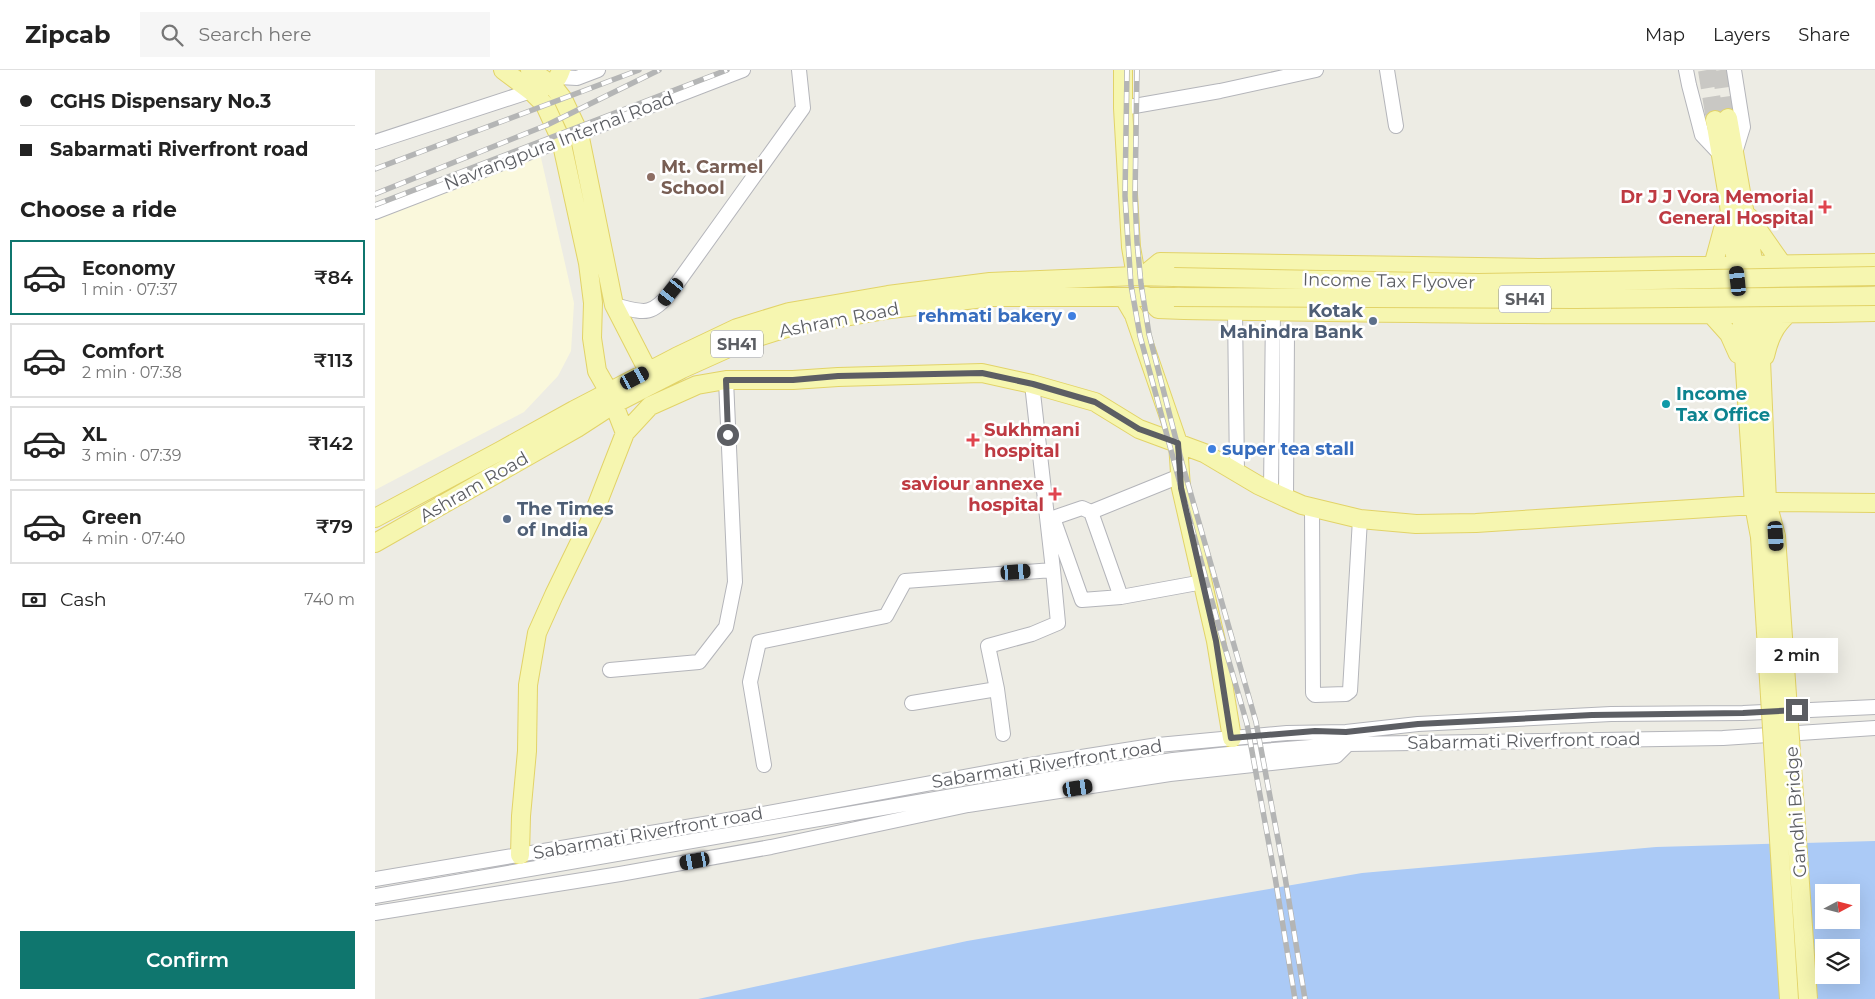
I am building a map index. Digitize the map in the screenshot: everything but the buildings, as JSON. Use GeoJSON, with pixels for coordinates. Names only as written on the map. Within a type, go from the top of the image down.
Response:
{"type":"FeatureCollection","features":[{"type":"Feature","properties":{"kind":"main road"},"geometry":{"type":"LineString","coordinates":[[503,70],[531,91],[545,105],[561,140],[588,263],[593,303],[592,338],[597,371],[612,398],[625,433]]}},
{"type":"Feature","properties":{"kind":"main road"},"geometry":{"type":"LineString","coordinates":[[530,70],[557,77]]}},
{"type":"Feature","properties":{"kind":"main road"},"geometry":{"type":"LineString","coordinates":[[1123,70],[1123,108],[1131,247],[1139,276],[1160,262],[1539,268],[1875,263]]}},
{"type":"Feature","properties":{"kind":"main road"},"geometry":{"type":"LineString","coordinates":[[531,91],[557,77]]}},
{"type":"Feature","properties":{"kind":"main road"},"geometry":{"type":"LineString","coordinates":[[557,77],[563,99],[579,133],[614,305],[664,399]]}},
{"type":"Feature","properties":{"kind":"main road"},"geometry":{"type":"LineString","coordinates":[[1722,118],[1736,207],[1755,265],[1758,289],[1762,370],[1760,503]]}},
{"type":"Feature","properties":{"kind":"main road"},"geometry":{"type":"LineString","coordinates":[[1736,207],[1782,264]]}},
{"type":"Feature","properties":{"kind":"main road"},"geometry":{"type":"LineString","coordinates":[[1736,207],[1736,266],[1744,374],[1760,503],[1768,536]]}},
{"type":"Feature","properties":{"kind":"main road"},"geometry":{"type":"LineString","coordinates":[[1713,266],[1736,207]]}},
{"type":"Feature","properties":{"kind":"main road","name":"Income Tax Flyover"},"geometry":{"type":"LineString","coordinates":[[1139,276],[1478,283],[1875,276]]}},
{"type":"Feature","properties":{"kind":"main road","name":"Ashram Road"},"geometry":{"type":"LineString","coordinates":[[375,518],[612,398],[737,328],[789,312],[888,295],[990,282],[1139,276]]}},
{"type":"Feature","properties":{"kind":"main road"},"geometry":{"type":"LineString","coordinates":[[1146,296],[1158,309],[1533,316],[1875,312]]}},
{"type":"Feature","properties":{"kind":"main road","name":"Income Tax Flyover"},"geometry":{"type":"LineString","coordinates":[[1146,296],[1613,299],[1875,296]]}},
{"type":"Feature","properties":{"kind":"main road","name":"Ashram Road"},"geometry":{"type":"LineString","coordinates":[[652,377],[742,342],[793,326],[891,309],[992,297],[1123,298],[1146,296]]}},
{"type":"Feature","properties":{"kind":"main road"},"geometry":{"type":"LineString","coordinates":[[1123,298],[1134,315],[1178,443],[1181,488],[1216,641],[1231,738]]}},
{"type":"Feature","properties":{"kind":"main road"},"geometry":{"type":"LineString","coordinates":[[1762,370],[1770,338],[1776,326],[1788,314]]}},
{"type":"Feature","properties":{"kind":"main road"},"geometry":{"type":"LineString","coordinates":[[1712,315],[1734,342],[1744,374]]}},
{"type":"Feature","properties":{"kind":"main road"},"geometry":{"type":"LineString","coordinates":[[521,862],[521,816],[527,751],[527,685],[537,633],[593,515],[625,433],[650,406],[697,385],[726,380],[793,380],[848,376],[982,373],[1033,384],[1095,402],[1139,429],[1204,454],[1278,494],[1312,507],[1360,519],[1416,524],[1476,523],[1760,503],[1875,503]]}},
{"type":"Feature","properties":{"kind":"main road","name":"Ashram Road"},"geometry":{"type":"LineString","coordinates":[[375,543],[577,428],[612,398]]}},
{"type":"Feature","properties":{"kind":"main road","name":"Gandhi Bridge"},"geometry":{"type":"LineString","coordinates":[[1768,536],[1789,999]]}},
{"type":"Feature","properties":{"kind":"main road","name":"Gandhi Bridge"},"geometry":{"type":"LineString","coordinates":[[1768,536],[1808,999]]}},
{"type":"Feature","properties":{"kind":"street"},"geometry":{"type":"LineString","coordinates":[[557,77],[577,78],[599,70]]}},
{"type":"Feature","properties":{"kind":"street","name":"Navrangpura Internal Road"},"geometry":{"type":"LineString","coordinates":[[375,212],[743,70]]}},
{"type":"Feature","properties":{"kind":"street"},"geometry":{"type":"LineString","coordinates":[[614,305],[643,312],[659,306],[671,292],[803,108],[799,70]]}},
{"type":"Feature","properties":{"kind":"street"},"geometry":{"type":"LineString","coordinates":[[1123,108],[1220,91],[1316,70]]}},
{"type":"Feature","properties":{"kind":"street"},"geometry":{"type":"LineString","coordinates":[[1387,70],[1396,126]]}},
{"type":"Feature","properties":{"kind":"street"},"geometry":{"type":"LineString","coordinates":[[1686,70],[1702,135],[1727,154],[1743,127],[1734,70]]}},
{"type":"Feature","properties":{"kind":"street"},"geometry":{"type":"LineString","coordinates":[[375,142],[531,91]]}},
{"type":"Feature","properties":{"kind":"street"},"geometry":{"type":"LineString","coordinates":[[1235,310],[1237,473]]}},
{"type":"Feature","properties":{"kind":"street"},"geometry":{"type":"LineString","coordinates":[[1273,311],[1278,494]]}},
{"type":"Feature","properties":{"kind":"street"},"geometry":{"type":"LineString","coordinates":[[1278,494],[1287,333]]}},
{"type":"Feature","properties":{"kind":"street"},"geometry":{"type":"LineString","coordinates":[[611,670],[699,662],[726,627],[735,582],[726,380]]}},
{"type":"Feature","properties":{"kind":"street"},"geometry":{"type":"LineString","coordinates":[[1003,734],[997,689],[988,646],[1032,634],[1058,623],[1033,384]]}},
{"type":"Feature","properties":{"kind":"street"},"geometry":{"type":"LineString","coordinates":[[1180,476],[1091,512],[1082,508],[1053,518],[1083,600],[1121,597],[1203,582]]}},
{"type":"Feature","properties":{"kind":"street"},"geometry":{"type":"LineString","coordinates":[[1312,507],[1313,693],[1315,695],[1346,694],[1350,691],[1360,519]]}},
{"type":"Feature","properties":{"kind":"street"},"geometry":{"type":"LineString","coordinates":[[1091,512],[1121,597]]}},
{"type":"Feature","properties":{"kind":"street"},"geometry":{"type":"LineString","coordinates":[[764,765],[750,682],[759,642],[885,616],[905,580],[1053,570]]}},
{"type":"Feature","properties":{"kind":"street"},"geometry":{"type":"LineString","coordinates":[[912,702],[997,689]]}},
{"type":"Feature","properties":{"kind":"street","name":"Sabarmati Riverfront road"},"geometry":{"type":"LineString","coordinates":[[375,896],[436,886],[521,862],[747,817],[1048,762],[1158,745],[1315,731],[1346,732],[1418,724],[1601,715],[1743,713],[1875,707]]}},
{"type":"Feature","properties":{"kind":"street","name":"Sabarmati Riverfront road"},"geometry":{"type":"LineString","coordinates":[[375,879],[521,862],[617,854],[1117,768],[1238,753],[1348,744],[1723,738],[1875,728]]}},
{"type":"Feature","properties":{"kind":"street"},"geometry":{"type":"LineString","coordinates":[[375,914],[771,847],[968,805],[1170,774],[1336,756],[1348,744]]}},
{"type":"Feature","properties":{"kind":"street"},"geometry":{"type":"LineString","coordinates":[[617,854],[620,874]]}},
{"type":"Feature","properties":{"kind":"street"},"geometry":{"type":"LineString","coordinates":[[436,886],[439,903]]}},
{"type":"Feature","properties":{"kind":"shaded area"},"geometry":{"type":"Polygon","coordinates":[[[539,149],[574,303],[571,351],[558,376],[524,412],[375,490],[375,210],[539,149]]]}},
{"type":"Feature","properties":{"kind":"water"},"geometry":{"type":"Polygon","coordinates":[[[1875,841],[1875,999],[698,999],[967,941],[1362,873],[1656,847],[1875,841]]]}},
{"type":"Feature","properties":{"kind":"tunnel"},"geometry":{"type":"LineString","coordinates":[[1707,70],[1715,120]]}},
{"type":"Feature","properties":{"kind":"tunnel"},"geometry":{"type":"LineString","coordinates":[[1721,70],[1728,118]]}},
{"type":"Feature","properties":{"kind":"railway"},"geometry":{"type":"LineString","coordinates":[[375,169],[639,70]]}},
{"type":"Feature","properties":{"kind":"railway"},"geometry":{"type":"LineString","coordinates":[[375,194],[547,125],[659,70]]}},
{"type":"Feature","properties":{"kind":"railway"},"geometry":{"type":"LineString","coordinates":[[375,205],[727,70]]}},
{"type":"Feature","properties":{"kind":"railway"},"geometry":{"type":"LineString","coordinates":[[1127,70],[1125,196],[1131,285],[1140,336],[1247,724],[1295,999]]}},
{"type":"Feature","properties":{"kind":"railway"},"geometry":{"type":"LineString","coordinates":[[1137,70],[1135,197],[1137,242],[1149,334],[1182,463],[1256,722],[1285,877],[1305,999]]}},
{"type":"Feature","properties":{"kind":"place","name":"Mt. Carmel School"},"geometry":{"type":"Point","coordinates":[651,177]}},
{"type":"Feature","properties":{"kind":"place","name":"Dr J J Vora Memorial General Hospital"},"geometry":{"type":"Point","coordinates":[1825,207]}},
{"type":"Feature","properties":{"kind":"place","name":"rehmati bakery"},"geometry":{"type":"Point","coordinates":[1072,316]}},
{"type":"Feature","properties":{"kind":"place","name":"Kotak Mahindra Bank"},"geometry":{"type":"Point","coordinates":[1373,321]}},
{"type":"Feature","properties":{"kind":"place","name":"Income Tax Office"},"geometry":{"type":"Point","coordinates":[1666,404]}},
{"type":"Feature","properties":{"kind":"place","name":"Sukhmani hospital"},"geometry":{"type":"Point","coordinates":[973,440]}},
{"type":"Feature","properties":{"kind":"place","name":"super tea stall"},"geometry":{"type":"Point","coordinates":[1212,449]}},
{"type":"Feature","properties":{"kind":"place","name":"saviour annexe hospital"},"geometry":{"type":"Point","coordinates":[1055,494]}},
{"type":"Feature","properties":{"kind":"place","name":"The Times of India"},"geometry":{"type":"Point","coordinates":[507,519]}},
{"type":"Feature","properties":{"kind":"route"},"geometry":{"type":"LineString","coordinates":[[728,435],[726,380],[793,380],[838,376],[982,373],[1033,384],[1095,402],[1139,429],[1178,443],[1181,488],[1216,641],[1231,738],[1315,731],[1346,732],[1418,724],[1611,714],[1743,713],[1797,710]]}}]}
